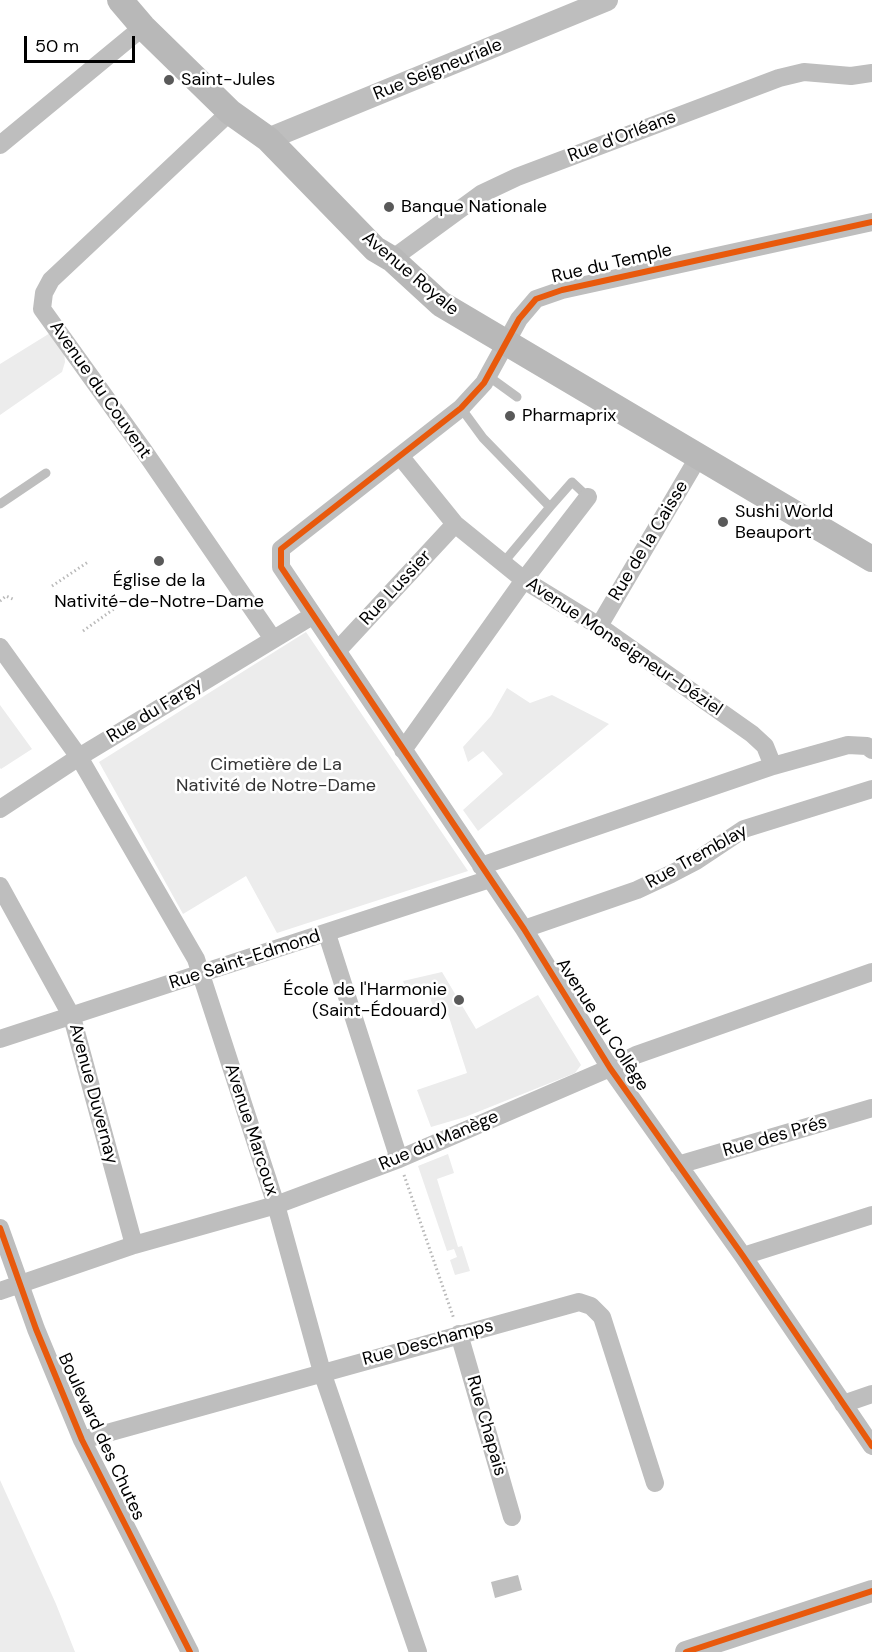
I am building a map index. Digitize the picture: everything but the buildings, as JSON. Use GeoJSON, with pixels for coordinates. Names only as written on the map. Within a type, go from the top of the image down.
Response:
{"type":"FeatureCollection","features":[{"type":"Feature","properties":{"kind":"main road","name":"Avenue Royale"},"geometry":{"type":"LineString","coordinates":[[120,0],[143,27],[230,112],[268,139],[375,249],[392,259],[441,304],[872,559]]}},
{"type":"Feature","properties":{"kind":"street","name":"Rue Seigneuriale"},"geometry":{"type":"LineString","coordinates":[[268,139],[608,0]]}},
{"type":"Feature","properties":{"kind":"street"},"geometry":{"type":"LineString","coordinates":[[0,145],[143,27]]}},
{"type":"Feature","properties":{"kind":"street","name":"Rue d'Orléans"},"geometry":{"type":"LineString","coordinates":[[392,259],[481,194],[517,177],[779,78],[804,72],[851,76],[872,73]]}},
{"type":"Feature","properties":{"kind":"street","name":"Avenue du Couvent"},"geometry":{"type":"LineString","coordinates":[[230,112],[51,280],[44,293],[42,309],[144,451],[273,639]]}},
{"type":"Feature","properties":{"kind":"street","name":"Rue du Temple"},"geometry":{"type":"LineString","coordinates":[[281,549],[461,408],[488,376],[519,319],[536,299],[562,290],[872,222]]}},
{"type":"Feature","properties":{"kind":"street","name":"Avenue Monseigneur-Déziel"},"geometry":{"type":"LineString","coordinates":[[400,456],[455,524],[524,580],[598,626],[752,734],[765,746],[773,766]]}},
{"type":"Feature","properties":{"kind":"street","name":"Rue de la Caisse"},"geometry":{"type":"LineString","coordinates":[[598,626],[699,456]]}},
{"type":"Feature","properties":{"kind":"street"},"geometry":{"type":"LineString","coordinates":[[403,750],[524,580],[588,497]]}},
{"type":"Feature","properties":{"kind":"street","name":"Rue Lussier"},"geometry":{"type":"LineString","coordinates":[[337,651],[455,524]]}},
{"type":"Feature","properties":{"kind":"street","name":"Avenue du Collège"},"geometry":{"type":"LineString","coordinates":[[281,549],[280,567],[312,616],[524,929],[610,1068],[743,1256],[872,1446]]}},
{"type":"Feature","properties":{"kind":"street","name":"Rue du Fargy"},"geometry":{"type":"LineString","coordinates":[[0,809],[79,757],[312,616]]}},
{"type":"Feature","properties":{"kind":"street","name":"Avenue Marcoux"},"geometry":{"type":"LineString","coordinates":[[0,647],[79,757],[196,959],[276,1205],[322,1372],[418,1652]]}},
{"type":"Feature","properties":{"kind":"street"},"geometry":{"type":"LineString","coordinates":[[773,766],[848,745],[867,746],[872,750]]}},
{"type":"Feature","properties":{"kind":"street","name":"Rue Saint-Edmond"},"geometry":{"type":"LineString","coordinates":[[0,1040],[327,933],[773,766]]}},
{"type":"Feature","properties":{"kind":"street","name":"Rue Tremblay"},"geometry":{"type":"LineString","coordinates":[[524,929],[637,890],[696,861],[744,829],[872,789]]}},
{"type":"Feature","properties":{"kind":"street","name":"Avenue Duvernay"},"geometry":{"type":"LineString","coordinates":[[0,886],[72,1017],[134,1245]]}},
{"type":"Feature","properties":{"kind":"street"},"geometry":{"type":"LineString","coordinates":[[327,933],[399,1159]]}},
{"type":"Feature","properties":{"kind":"street","name":"Rue du Manège"},"geometry":{"type":"LineString","coordinates":[[0,1291],[134,1245],[276,1205],[399,1159],[636,1055],[872,972]]}},
{"type":"Feature","properties":{"kind":"street","name":"Rue des Prés"},"geometry":{"type":"LineString","coordinates":[[678,1165],[872,1108]]}},
{"type":"Feature","properties":{"kind":"street"},"geometry":{"type":"LineString","coordinates":[[743,1256],[872,1215]]}},
{"type":"Feature","properties":{"kind":"street","name":"Boulevard des Chutes"},"geometry":{"type":"LineString","coordinates":[[0,1228],[36,1329],[82,1440],[190,1652]]}},
{"type":"Feature","properties":{"kind":"street","name":"Rue Deschamps"},"geometry":{"type":"LineString","coordinates":[[82,1440],[579,1302],[591,1306],[603,1317],[655,1483]]}},
{"type":"Feature","properties":{"kind":"street","name":"Rue Chapais"},"geometry":{"type":"LineString","coordinates":[[459,1334],[512,1517]]}},
{"type":"Feature","properties":{"kind":"street"},"geometry":{"type":"LineString","coordinates":[[843,1404],[872,1394]]}},
{"type":"Feature","properties":{"kind":"street"},"geometry":{"type":"LineString","coordinates":[[686,1652],[872,1591]]}},
{"type":"Feature","properties":{"kind":"lane"},"geometry":{"type":"LineString","coordinates":[[488,376],[517,397]]}},
{"type":"Feature","properties":{"kind":"lane"},"geometry":{"type":"LineString","coordinates":[[461,408],[483,438],[550,507]]}},
{"type":"Feature","properties":{"kind":"lane"},"geometry":{"type":"LineString","coordinates":[[0,504],[46,472]]}},
{"type":"Feature","properties":{"kind":"lane"},"geometry":{"type":"LineString","coordinates":[[503,563],[572,482],[588,497]]}},
{"type":"Feature","properties":{"kind":"path"},"geometry":{"type":"LineString","coordinates":[[52,586],[88,562]]}},
{"type":"Feature","properties":{"kind":"path"},"geometry":{"type":"LineString","coordinates":[[0,601],[6,596],[15,600]]}},
{"type":"Feature","properties":{"kind":"path"},"geometry":{"type":"LineString","coordinates":[[83,631],[118,606]]}},
{"type":"Feature","properties":{"kind":"path"},"geometry":{"type":"LineString","coordinates":[[399,1159],[459,1334]]}},
{"type":"Feature","properties":{"kind":"green space"},"geometry":{"type":"Polygon","coordinates":[[[55,330],[64,351],[65,362],[62,372],[0,415],[0,364],[55,330]]]}},
{"type":"Feature","properties":{"kind":"green space","name":"Cimetière de La Nativité de Notre-Dame"},"geometry":{"type":"Polygon","coordinates":[[[306,632],[468,871],[277,933],[246,876],[183,914],[99,762],[306,632]]]}},
{"type":"Feature","properties":{"kind":"green space"},"geometry":{"type":"Polygon","coordinates":[[[507,688],[530,703],[552,695],[609,724],[478,831],[463,810],[503,774],[483,751],[468,762],[463,747],[491,716],[507,688]]]}},
{"type":"Feature","properties":{"kind":"green space"},"geometry":{"type":"Polygon","coordinates":[[[0,705],[32,749],[1,769],[0,768],[0,705]]]}},
{"type":"Feature","properties":{"kind":"green space"},"geometry":{"type":"Polygon","coordinates":[[[442,972],[476,1029],[538,995],[581,1065],[575,1073],[465,1117],[431,1127],[417,1090],[467,1073],[448,1014],[437,1018],[429,994],[419,997],[415,988],[407,991],[403,981],[442,972]]]}},
{"type":"Feature","properties":{"kind":"green space"},"geometry":{"type":"Polygon","coordinates":[[[448,1154],[454,1173],[437,1179],[458,1247],[462,1246],[470,1271],[455,1275],[450,1260],[457,1257],[454,1249],[447,1251],[418,1166],[448,1154]]]}},
{"type":"Feature","properties":{"kind":"green space"},"geometry":{"type":"Polygon","coordinates":[[[0,1480],[56,1604],[75,1652],[0,1652],[0,1480]]]}},
{"type":"Feature","properties":{"kind":"shaded area"},"geometry":{"type":"Polygon","coordinates":[[[518,1575],[522,1590],[495,1598],[491,1582],[518,1575]]]}},
{"type":"Feature","properties":{"kind":"cycle path"},"geometry":{"type":"LineString","coordinates":[[872,222],[562,290],[536,299],[519,319],[484,383],[461,408],[281,549],[281,567],[524,929],[610,1068],[743,1256],[872,1446]]}},
{"type":"Feature","properties":{"kind":"cycle path"},"geometry":{"type":"LineString","coordinates":[[0,1228],[36,1329],[82,1440],[190,1652]]}},
{"type":"Feature","properties":{"kind":"cycle path"},"geometry":{"type":"LineString","coordinates":[[686,1652],[872,1591]]}},
{"type":"Feature","properties":{"kind":"place","name":"Saint-Jules"},"geometry":{"type":"Point","coordinates":[169,80]}},
{"type":"Feature","properties":{"kind":"place","name":"Banque Nationale"},"geometry":{"type":"Point","coordinates":[389,207]}},
{"type":"Feature","properties":{"kind":"place","name":"Pharmaprix"},"geometry":{"type":"Point","coordinates":[510,416]}},
{"type":"Feature","properties":{"kind":"place","name":"Sushi World Beauport"},"geometry":{"type":"Point","coordinates":[723,522]}},
{"type":"Feature","properties":{"kind":"place","name":"Église de la Nativité-de-Notre-Dame"},"geometry":{"type":"Point","coordinates":[159,561]}},
{"type":"Feature","properties":{"kind":"place","name":"École de l'Harmonie (Saint-Édouard)"},"geometry":{"type":"Point","coordinates":[459,1000]}}]}
